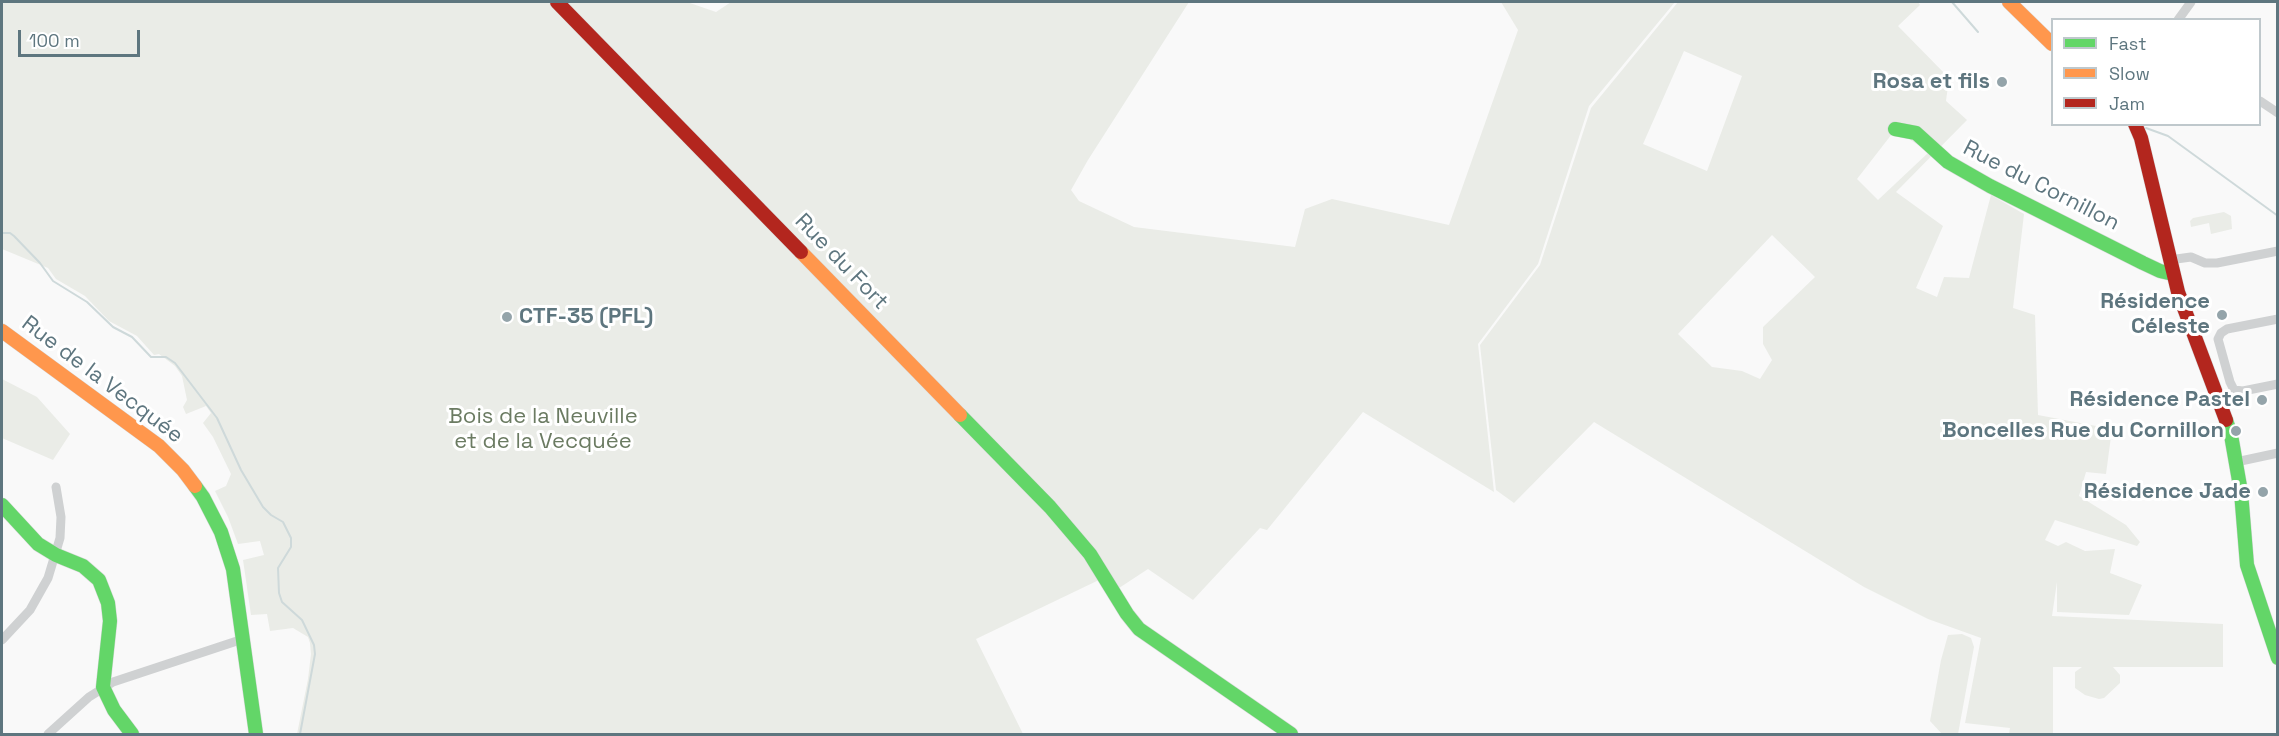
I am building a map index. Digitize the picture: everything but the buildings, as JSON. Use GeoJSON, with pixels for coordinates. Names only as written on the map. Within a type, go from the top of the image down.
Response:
{"type":"FeatureCollection","features":[{"type":"Feature","properties":{"kind":"street","name":"Rue du Fort"},"geometry":{"type":"LineString","coordinates":[[557,2],[1050,507],[1090,554],[1127,614],[1139,629],[1292,735]]}},
{"type":"Feature","properties":{"kind":"street"},"geometry":{"type":"LineString","coordinates":[[2009,2],[2051,43]]}},
{"type":"Feature","properties":{"kind":"street"},"geometry":{"type":"LineString","coordinates":[[2179,18],[2191,2]]}},
{"type":"Feature","properties":{"kind":"street"},"geometry":{"type":"LineString","coordinates":[[2261,102],[2277,113]]}},
{"type":"Feature","properties":{"kind":"street"},"geometry":{"type":"LineString","coordinates":[[2136,126],[2171,267],[2188,322],[2225,415],[2241,492],[2247,565],[2277,658]]}},
{"type":"Feature","properties":{"kind":"street","name":"Rue du Cornillon"},"geometry":{"type":"LineString","coordinates":[[1895,129],[1916,133],[1948,162],[1990,186],[2143,263],[2160,271],[2171,267]]}},
{"type":"Feature","properties":{"kind":"street"},"geometry":{"type":"LineString","coordinates":[[2171,267],[2192,257],[2210,264],[2277,251]]}},
{"type":"Feature","properties":{"kind":"street"},"geometry":{"type":"LineString","coordinates":[[2277,319],[2221,333],[2218,339],[2231,387],[2236,391],[2277,384]]}},
{"type":"Feature","properties":{"kind":"street","name":"Rue de la Vecquée"},"geometry":{"type":"LineString","coordinates":[[2,331],[159,446],[191,481],[214,517],[227,549],[236,587],[256,735]]}},
{"type":"Feature","properties":{"kind":"street"},"geometry":{"type":"LineString","coordinates":[[2236,462],[2277,453]]}},
{"type":"Feature","properties":{"kind":"street"},"geometry":{"type":"LineString","coordinates":[[2,640],[34,603],[48,578],[60,538],[61,517],[56,487]]}},
{"type":"Feature","properties":{"kind":"street"},"geometry":{"type":"LineString","coordinates":[[2,505],[38,544],[56,555],[73,560],[91,571],[99,580],[108,603],[110,636],[103,687],[114,710],[132,735]]}},
{"type":"Feature","properties":{"kind":"street"},"geometry":{"type":"LineString","coordinates":[[48,735],[77,707],[103,687],[243,639]]}},
{"type":"Feature","properties":{"kind":"green space","name":"Bois de la Neuville et de la Vecquée"},"geometry":{"type":"Polygon","coordinates":[[[2,2],[551,2],[1060,522],[1101,579],[976,639],[1023,734],[297,734],[308,679],[310,643],[308,637],[293,628],[270,631],[267,614],[251,615],[243,560],[264,555],[260,541],[238,544],[215,491],[226,486],[231,474],[213,437],[203,423],[211,413],[206,406],[186,414],[183,407],[187,400],[182,376],[175,366],[159,354],[154,355],[137,336],[109,321],[85,296],[56,279],[48,268],[2,249],[2,2]]]}},
{"type":"Feature","properties":{"kind":"green space"},"geometry":{"type":"Polygon","coordinates":[[[564,2],[687,2],[716,12],[731,2],[1189,2],[1071,190],[1079,201],[1134,227],[1295,247],[1305,209],[1332,199],[1449,225],[1518,30],[1501,2],[1675,2],[1589,106],[1538,264],[1478,344],[1494,492],[1363,412],[1267,530],[1260,528],[1193,600],[1148,569],[1116,590],[1093,551],[564,2]]]}},
{"type":"Feature","properties":{"kind":"green space"},"geometry":{"type":"Polygon","coordinates":[[[1678,2],[1918,2],[1920,5],[1898,26],[1949,78],[1946,101],[1967,120],[1896,192],[1943,226],[1916,288],[1937,297],[1944,277],[1969,278],[1991,195],[2024,214],[2013,308],[2035,315],[2038,415],[2112,429],[2106,474],[2086,472],[2079,496],[2126,525],[2140,542],[2137,546],[2055,520],[2045,540],[2058,546],[2066,542],[2085,551],[2115,549],[2110,573],[2142,585],[2129,615],[2057,612],[2057,582],[2052,616],[2223,624],[2223,667],[2113,667],[2120,675],[2120,683],[2104,698],[2099,699],[2085,695],[2075,688],[2075,672],[2082,667],[2053,667],[2053,734],[2009,734],[2010,728],[1965,723],[1981,638],[1928,619],[1864,587],[1594,422],[1514,503],[1496,490],[1480,345],[1540,265],[1591,108],[1678,2]],[[1684,51],[1643,144],[1707,171],[1742,76],[1684,51]],[[1895,130],[1857,179],[1878,200],[1929,152],[1895,130]],[[1772,235],[1678,334],[1712,367],[1742,371],[1760,379],[1772,360],[1763,344],[1763,327],[1815,277],[1772,235]]]}},
{"type":"Feature","properties":{"kind":"green space"},"geometry":{"type":"Polygon","coordinates":[[[2224,212],[2231,216],[2232,229],[2211,234],[2209,223],[2191,227],[2190,221],[2193,218],[2224,212]]]}},
{"type":"Feature","properties":{"kind":"green space"},"geometry":{"type":"Polygon","coordinates":[[[2,379],[37,397],[70,434],[53,460],[2,438],[2,379]]]}},
{"type":"Feature","properties":{"kind":"green space"},"geometry":{"type":"Polygon","coordinates":[[[1962,634],[1971,638],[1974,647],[1958,734],[1942,734],[1930,721],[1941,660],[1948,635],[1962,634]]]}},
{"type":"Feature","properties":{"kind":"waterway"},"geometry":{"type":"LineString","coordinates":[[1952,2],[1978,32]]}},
{"type":"Feature","properties":{"kind":"waterway"},"geometry":{"type":"LineString","coordinates":[[2146,128],[2168,136],[2278,216]]}},
{"type":"Feature","properties":{"kind":"waterway"},"geometry":{"type":"LineString","coordinates":[[2,233],[10,233],[14,236],[40,263],[53,281],[87,302],[113,327],[132,337],[151,357],[166,357],[175,363],[217,418],[241,470],[263,507],[283,522],[291,538],[291,547],[278,568],[279,593],[282,602],[302,620],[314,645],[315,654],[300,734]]}},
{"type":"Feature","properties":{"kind":"traffic: fast"},"geometry":{"type":"LineString","coordinates":[[1895,129],[1916,133],[1948,162],[1990,186],[2143,263],[2173,274]]}},
{"type":"Feature","properties":{"kind":"traffic: fast"},"geometry":{"type":"LineString","coordinates":[[960,415],[1050,507],[1090,554],[1127,614],[1139,629],[1291,734]]}},
{"type":"Feature","properties":{"kind":"traffic: fast"},"geometry":{"type":"LineString","coordinates":[[2226,420],[2231,435],[2241,492],[2247,565],[2278,658]]}},
{"type":"Feature","properties":{"kind":"traffic: fast"},"geometry":{"type":"LineString","coordinates":[[195,486],[221,532],[233,569],[256,734]]}},
{"type":"Feature","properties":{"kind":"traffic: fast"},"geometry":{"type":"LineString","coordinates":[[2,505],[38,544],[56,555],[83,566],[99,580],[108,603],[110,621],[103,687],[114,710],[132,734]]}},
{"type":"Feature","properties":{"kind":"traffic: slow"},"geometry":{"type":"LineString","coordinates":[[2009,2],[2051,43]]}},
{"type":"Feature","properties":{"kind":"traffic: slow"},"geometry":{"type":"LineString","coordinates":[[801,252],[960,415]]}},
{"type":"Feature","properties":{"kind":"traffic: slow"},"geometry":{"type":"LineString","coordinates":[[2,331],[159,446],[195,486]]}},
{"type":"Feature","properties":{"kind":"traffic: jam"},"geometry":{"type":"LineString","coordinates":[[557,2],[801,252]]}},
{"type":"Feature","properties":{"kind":"traffic: jam"},"geometry":{"type":"LineString","coordinates":[[2136,126],[2141,138],[2178,292],[2226,420]]}},
{"type":"Feature","properties":{"kind":"place","name":"Rosa et fils"},"geometry":{"type":"Point","coordinates":[2002,82]}},
{"type":"Feature","properties":{"kind":"place","name":"Résidence Céleste"},"geometry":{"type":"Point","coordinates":[2222,315]}},
{"type":"Feature","properties":{"kind":"place","name":"CTF-35 (PFL)"},"geometry":{"type":"Point","coordinates":[507,317]}},
{"type":"Feature","properties":{"kind":"place","name":"Résidence Pastel"},"geometry":{"type":"Point","coordinates":[2262,400]}},
{"type":"Feature","properties":{"kind":"place","name":"Boncelles Rue du Cornillon"},"geometry":{"type":"Point","coordinates":[2236,431]}},
{"type":"Feature","properties":{"kind":"place","name":"Résidence Jade"},"geometry":{"type":"Point","coordinates":[2263,492]}}]}
